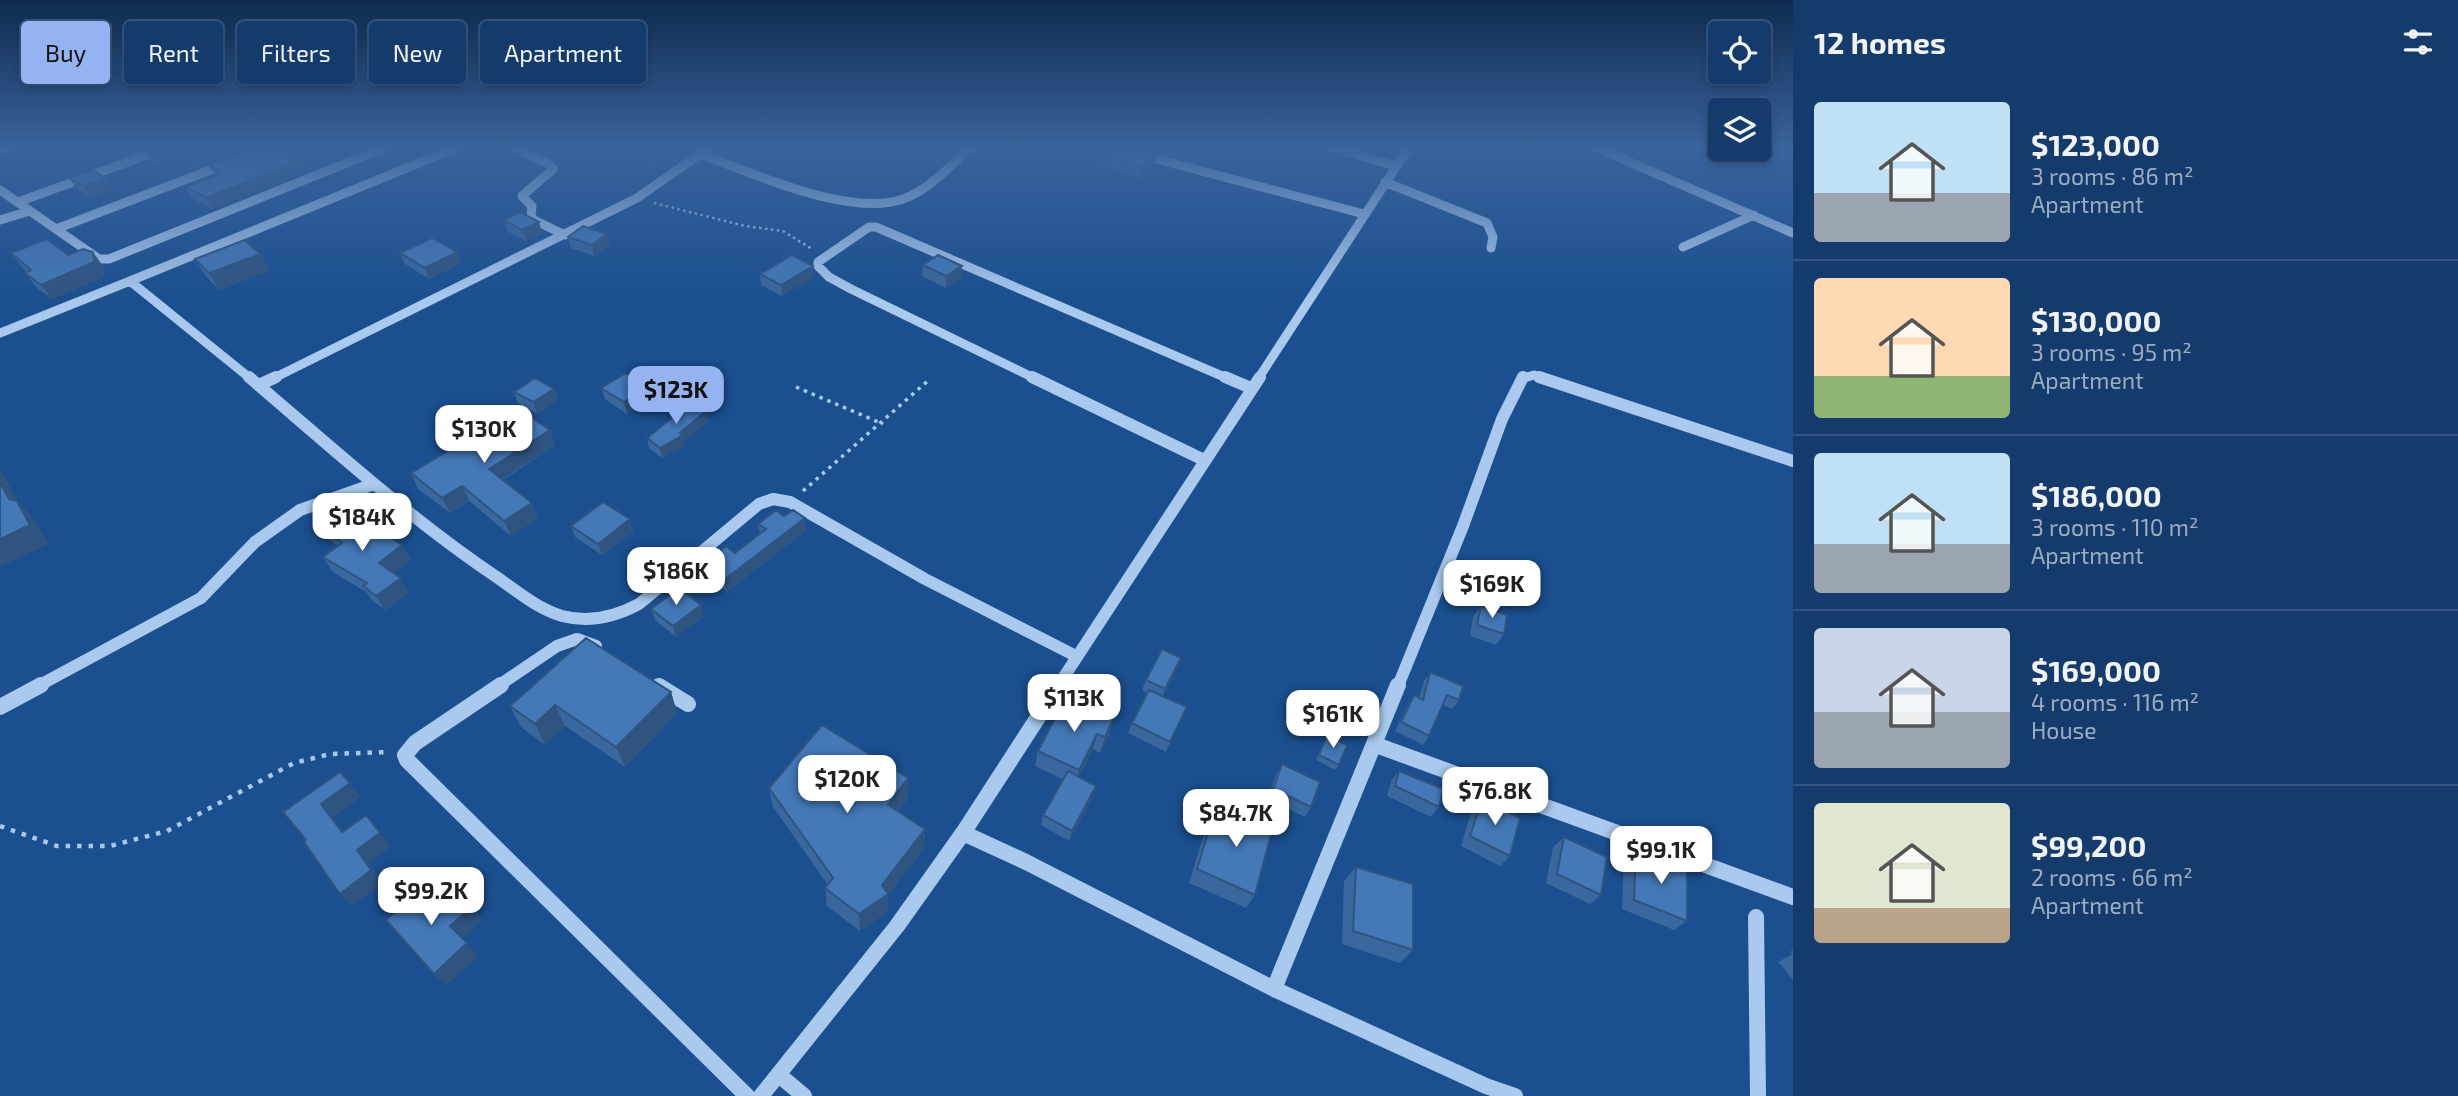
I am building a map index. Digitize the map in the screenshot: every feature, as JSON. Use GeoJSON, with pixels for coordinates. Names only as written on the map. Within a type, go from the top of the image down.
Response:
{"type":"FeatureCollection","features":[{"type":"Feature","properties":{"kind":"street"},"geometry":{"type":"LineString","coordinates":[[12,198],[99,259],[109,259],[260,198]]}},
{"type":"Feature","properties":{"kind":"street"},"geometry":{"type":"LineString","coordinates":[[18,202],[29,198]]}},
{"type":"Feature","properties":{"kind":"street"},"geometry":{"type":"LineString","coordinates":[[56,229],[136,198]]}},
{"type":"Feature","properties":{"kind":"street"},"geometry":{"type":"LineString","coordinates":[[0,333],[333,198]]}},
{"type":"Feature","properties":{"kind":"street"},"geometry":{"type":"LineString","coordinates":[[524,198],[532,206],[531,216],[534,220],[565,235]]}},
{"type":"Feature","properties":{"kind":"street"},"geometry":{"type":"LineString","coordinates":[[260,385],[637,198]]}},
{"type":"Feature","properties":{"kind":"street"},"geometry":{"type":"LineString","coordinates":[[839,198],[882,203],[906,198]]}},
{"type":"Feature","properties":{"kind":"street"},"geometry":{"type":"LineString","coordinates":[[1304,198],[1364,214]]}},
{"type":"Feature","properties":{"kind":"street"},"geometry":{"type":"LineString","coordinates":[[761,1096],[897,926],[963,833],[1374,198]]}},
{"type":"Feature","properties":{"kind":"street"},"geometry":{"type":"LineString","coordinates":[[1425,198],[1487,223],[1493,237],[1491,247]]}},
{"type":"Feature","properties":{"kind":"street"},"geometry":{"type":"LineString","coordinates":[[1715,198],[1793,233]]}},
{"type":"Feature","properties":{"kind":"street"},"geometry":{"type":"LineString","coordinates":[[0,220],[30,211]]}},
{"type":"Feature","properties":{"kind":"street"},"geometry":{"type":"LineString","coordinates":[[1684,247],[1754,215]]}},
{"type":"Feature","properties":{"kind":"street"},"geometry":{"type":"LineString","coordinates":[[1204,460],[851,289],[829,277],[818,266],[822,257],[869,227],[876,227],[1251,388]]}},
{"type":"Feature","properties":{"kind":"street"},"geometry":{"type":"LineString","coordinates":[[130,281],[260,385],[374,484],[464,556],[547,611],[602,620],[620,615],[639,604],[759,504],[773,499],[790,502],[925,579],[1076,656]]}},
{"type":"Feature","properties":{"kind":"street"},"geometry":{"type":"LineString","coordinates":[[1274,989],[1376,745],[1388,705],[1463,526],[1511,395],[1524,376],[1534,375],[1793,461]]}},
{"type":"Feature","properties":{"kind":"street"},"geometry":{"type":"LineString","coordinates":[[0,708],[201,598],[255,542],[299,510],[374,484]]}},
{"type":"Feature","properties":{"kind":"street"},"geometry":{"type":"LineString","coordinates":[[605,652],[577,639],[557,646],[406,751],[407,760],[747,1096]]}},
{"type":"Feature","properties":{"kind":"street"},"geometry":{"type":"LineString","coordinates":[[640,674],[688,704]]}},
{"type":"Feature","properties":{"kind":"street"},"geometry":{"type":"LineString","coordinates":[[1376,745],[1793,897]]}},
{"type":"Feature","properties":{"kind":"street"},"geometry":{"type":"LineString","coordinates":[[963,833],[1484,1091],[1515,1096]]}},
{"type":"Feature","properties":{"kind":"street"},"geometry":{"type":"LineString","coordinates":[[1756,916],[1758,1096]]}},
{"type":"Feature","properties":{"kind":"street"},"geometry":{"type":"LineString","coordinates":[[779,1075],[804,1096]]}},
{"type":"Feature","properties":{"kind":"path"},"geometry":{"type":"LineString","coordinates":[[638,198],[745,226],[783,231],[798,238],[822,257]]}},
{"type":"Feature","properties":{"kind":"path"},"geometry":{"type":"LineString","coordinates":[[790,502],[883,424],[930,379]]}},
{"type":"Feature","properties":{"kind":"path"},"geometry":{"type":"LineString","coordinates":[[796,387],[883,424]]}},
{"type":"Feature","properties":{"kind":"path"},"geometry":{"type":"LineString","coordinates":[[0,826],[57,846],[110,846],[167,831],[294,763],[313,756],[334,752],[406,751]]}},
{"type":"Feature","properties":{"kind":"building"},"geometry":{"type":"Polygon","coordinates":[[[520,212],[539,222],[522,230],[504,220],[520,212]]]}},
{"type":"Feature","properties":{"kind":"building"},"geometry":{"type":"Polygon","coordinates":[[[583,226],[607,234],[592,245],[568,237],[583,226]]]}},
{"type":"Feature","properties":{"kind":"building"},"geometry":{"type":"Polygon","coordinates":[[[432,238],[457,252],[425,268],[400,253],[432,238]]]}},
{"type":"Feature","properties":{"kind":"building"},"geometry":{"type":"Polygon","coordinates":[[[47,239],[68,255],[83,249],[93,252],[94,262],[41,285],[25,273],[31,270],[11,253],[47,239]]]}},
{"type":"Feature","properties":{"kind":"building"},"geometry":{"type":"Polygon","coordinates":[[[245,240],[260,254],[209,273],[195,259],[245,240]]]}},
{"type":"Feature","properties":{"kind":"building"},"geometry":{"type":"Polygon","coordinates":[[[792,255],[813,266],[781,285],[760,274],[792,255]]]}},
{"type":"Feature","properties":{"kind":"building"},"geometry":{"type":"Polygon","coordinates":[[[938,255],[962,266],[946,276],[923,265],[938,255]]]}},
{"type":"Feature","properties":{"kind":"building"},"geometry":{"type":"Polygon","coordinates":[[[639,372],[656,382],[624,402],[601,388],[626,373],[631,376],[639,372]]]}},
{"type":"Feature","properties":{"kind":"building"},"geometry":{"type":"Polygon","coordinates":[[[535,378],[554,389],[533,402],[514,392],[535,378]]]}},
{"type":"Feature","properties":{"kind":"building"},"geometry":{"type":"Polygon","coordinates":[[[690,403],[706,411],[680,433],[683,435],[660,448],[647,438],[690,403]]]}},
{"type":"Feature","properties":{"kind":"building"},"geometry":{"type":"Polygon","coordinates":[[[522,411],[550,430],[489,469],[532,503],[504,521],[462,486],[442,498],[411,473],[482,431],[485,433],[522,411]]]}},
{"type":"Feature","properties":{"kind":"building"},"geometry":{"type":"Polygon","coordinates":[[[0,482],[9,499],[17,501],[30,525],[0,539],[0,482]]]}},
{"type":"Feature","properties":{"kind":"building"},"geometry":{"type":"Polygon","coordinates":[[[603,502],[630,519],[598,544],[571,526],[603,502]]]}},
{"type":"Feature","properties":{"kind":"building"},"geometry":{"type":"Polygon","coordinates":[[[776,510],[784,516],[793,510],[805,518],[724,580],[711,571],[716,567],[707,561],[726,546],[735,553],[766,529],[758,524],[776,510]]]}},
{"type":"Feature","properties":{"kind":"building"},"geometry":{"type":"Polygon","coordinates":[[[334,513],[357,532],[367,524],[402,545],[379,563],[401,578],[376,596],[363,586],[367,583],[323,557],[342,543],[318,523],[334,513]]]}},
{"type":"Feature","properties":{"kind":"building"},"geometry":{"type":"Polygon","coordinates":[[[679,588],[701,605],[673,626],[651,609],[679,588]]]}},
{"type":"Feature","properties":{"kind":"building"},"geometry":{"type":"Polygon","coordinates":[[[1481,606],[1507,615],[1504,634],[1477,625],[1481,606]]]}},
{"type":"Feature","properties":{"kind":"building"},"geometry":{"type":"Polygon","coordinates":[[[586,638],[671,692],[616,747],[555,705],[535,724],[510,706],[586,638]]]}},
{"type":"Feature","properties":{"kind":"building"},"geometry":{"type":"Polygon","coordinates":[[[1162,649],[1181,658],[1165,689],[1146,680],[1162,649]]]}},
{"type":"Feature","properties":{"kind":"building"},"geometry":{"type":"Polygon","coordinates":[[[1430,672],[1463,686],[1459,700],[1447,695],[1429,736],[1401,722],[1414,695],[1423,700],[1430,672]]]}},
{"type":"Feature","properties":{"kind":"building"},"geometry":{"type":"Polygon","coordinates":[[[1149,690],[1187,707],[1170,742],[1132,723],[1149,690]]]}},
{"type":"Feature","properties":{"kind":"building"},"geometry":{"type":"Polygon","coordinates":[[[1065,699],[1113,720],[1105,737],[1097,734],[1079,770],[1038,751],[1065,699]]]}},
{"type":"Feature","properties":{"kind":"building"},"geometry":{"type":"Polygon","coordinates":[[[822,725],[908,778],[888,805],[925,829],[882,885],[888,894],[859,914],[825,888],[833,878],[769,788],[822,725]]]}},
{"type":"Feature","properties":{"kind":"building"},"geometry":{"type":"Polygon","coordinates":[[[1327,735],[1347,745],[1339,765],[1319,755],[1327,735]]]}},
{"type":"Feature","properties":{"kind":"building"},"geometry":{"type":"Polygon","coordinates":[[[1282,764],[1320,782],[1311,807],[1273,789],[1282,764]]]}},
{"type":"Feature","properties":{"kind":"building"},"geometry":{"type":"Polygon","coordinates":[[[1068,771],[1096,786],[1072,831],[1043,815],[1068,771]]]}},
{"type":"Feature","properties":{"kind":"building"},"geometry":{"type":"Polygon","coordinates":[[[1399,771],[1443,789],[1439,807],[1395,786],[1399,771]]]}},
{"type":"Feature","properties":{"kind":"building"},"geometry":{"type":"Polygon","coordinates":[[[340,772],[350,783],[321,804],[342,832],[366,815],[380,833],[357,850],[371,870],[340,894],[304,842],[306,840],[283,812],[340,772]]]}},
{"type":"Feature","properties":{"kind":"building"},"geometry":{"type":"Polygon","coordinates":[[[1482,799],[1520,818],[1510,856],[1470,836],[1482,799]]]}},
{"type":"Feature","properties":{"kind":"building"},"geometry":{"type":"Polygon","coordinates":[[[1217,803],[1273,827],[1255,895],[1197,869],[1217,803]]]}},
{"type":"Feature","properties":{"kind":"building"},"geometry":{"type":"Polygon","coordinates":[[[1564,837],[1607,857],[1601,895],[1557,874],[1564,837]]]}},
{"type":"Feature","properties":{"kind":"building"},"geometry":{"type":"Polygon","coordinates":[[[1636,851],[1687,871],[1687,921],[1634,900],[1636,851]]]}},
{"type":"Feature","properties":{"kind":"building"},"geometry":{"type":"Polygon","coordinates":[[[1356,867],[1413,884],[1413,950],[1353,931],[1356,867]]]}},
{"type":"Feature","properties":{"kind":"building"},"geometry":{"type":"Polygon","coordinates":[[[453,888],[472,907],[450,926],[467,943],[434,974],[386,920],[419,891],[433,906],[453,888]]]}}]}
